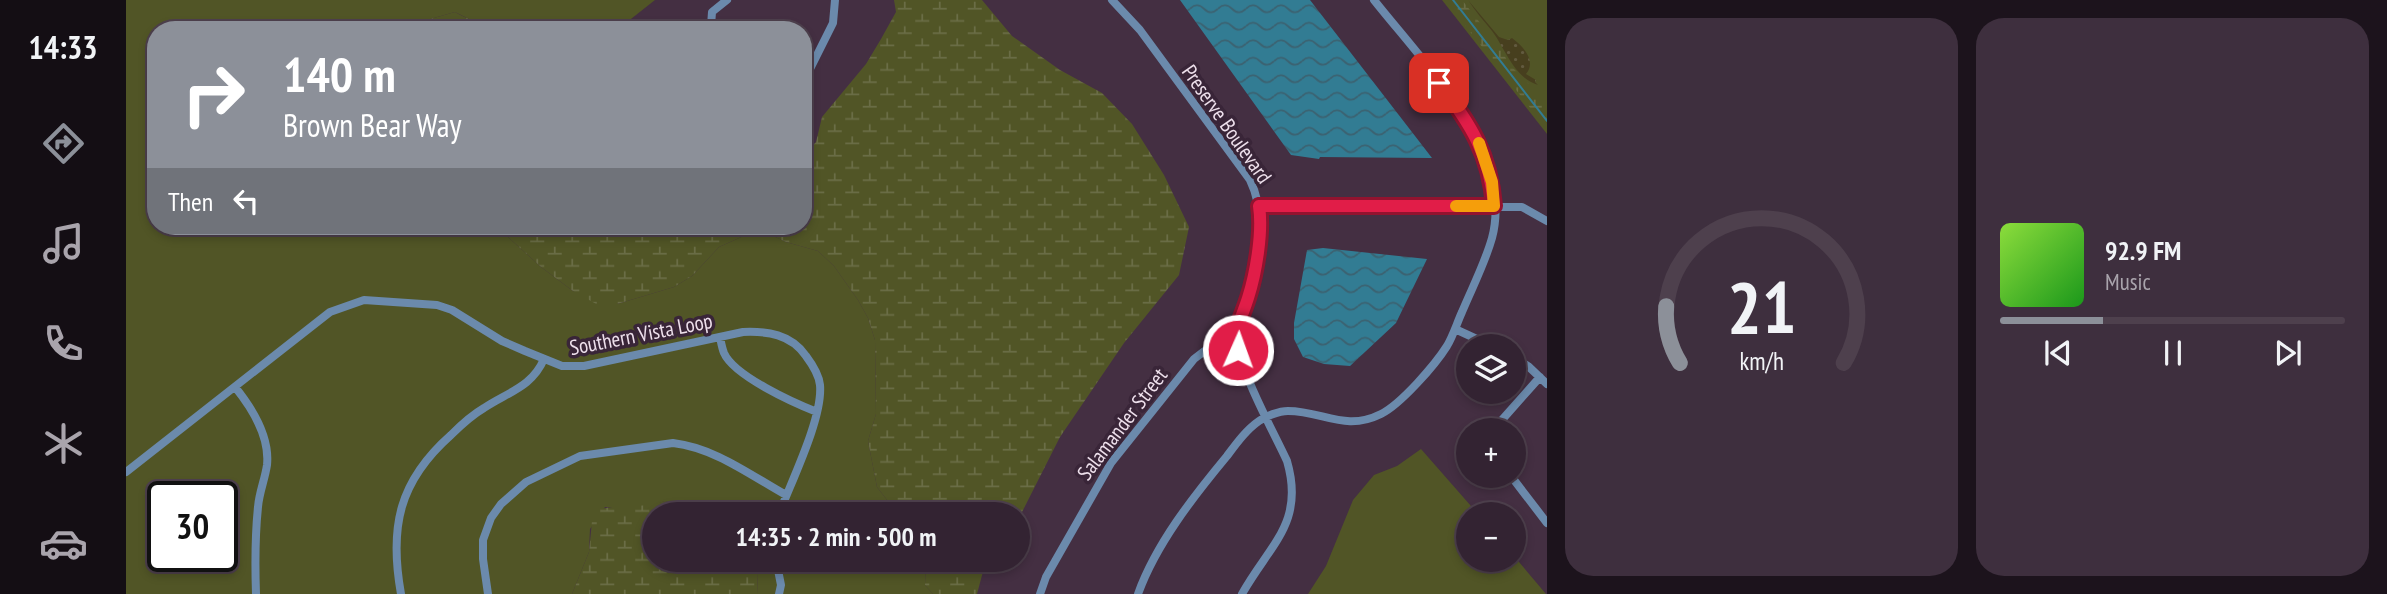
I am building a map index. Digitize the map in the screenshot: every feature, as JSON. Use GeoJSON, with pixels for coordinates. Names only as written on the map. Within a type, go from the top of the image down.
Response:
{"type":"FeatureCollection","features":[{"type":"Feature","properties":{"kind":"street"},"geometry":{"type":"LineString","coordinates":[[711,21],[712,12],[727,0]]}},
{"type":"Feature","properties":{"kind":"street"},"geometry":{"type":"LineString","coordinates":[[812,66],[834,23],[835,0]]}},
{"type":"Feature","properties":{"kind":"street","name":"Preserve Boulevard"},"geometry":{"type":"LineString","coordinates":[[1112,0],[1140,30],[1250,180],[1258,196],[1259,238],[1248,298],[1236,328],[1238,350],[1287,461],[1292,477],[1292,510],[1287,524],[1242,594]]}},
{"type":"Feature","properties":{"kind":"street"},"geometry":{"type":"LineString","coordinates":[[1138,594],[1164,543],[1192,499],[1244,435],[1267,416],[1286,410],[1356,422],[1381,414],[1392,407],[1435,363],[1448,344],[1492,237],[1492,182],[1474,131],[1374,0]]}},
{"type":"Feature","properties":{"kind":"street"},"geometry":{"type":"LineString","coordinates":[[1259,206],[1522,207],[1547,221]]}},
{"type":"Feature","properties":{"kind":"street","name":"Southern Vista Loop"},"geometry":{"type":"LineString","coordinates":[[126,472],[330,312],[364,300],[437,305],[452,310],[502,341],[562,366],[583,366],[743,332],[769,331],[787,339],[802,350],[813,365],[820,384],[817,412],[783,502]]}},
{"type":"Feature","properties":{"kind":"street"},"geometry":{"type":"LineString","coordinates":[[1455,329],[1466,334]]}},
{"type":"Feature","properties":{"kind":"street"},"geometry":{"type":"LineString","coordinates":[[720,337],[729,361],[743,373],[817,412]]}},
{"type":"Feature","properties":{"kind":"street","name":"Salamander Street"},"geometry":{"type":"LineString","coordinates":[[1040,594],[1046,578],[1111,463],[1194,359],[1222,340],[1237,337]]}},
{"type":"Feature","properties":{"kind":"street"},"geometry":{"type":"LineString","coordinates":[[401,594],[396,566],[396,534],[411,481],[435,449],[482,408],[531,380],[544,359]]}},
{"type":"Feature","properties":{"kind":"street"},"geometry":{"type":"LineString","coordinates":[[1526,366],[1547,384]]}},
{"type":"Feature","properties":{"kind":"street"},"geometry":{"type":"LineString","coordinates":[[1504,418],[1540,377]]}},
{"type":"Feature","properties":{"kind":"street"},"geometry":{"type":"LineString","coordinates":[[235,387],[250,404],[263,432],[267,462],[258,504],[256,594]]}},
{"type":"Feature","properties":{"kind":"street"},"geometry":{"type":"LineString","coordinates":[[488,594],[483,550],[491,518],[526,482],[580,456],[673,443],[688,445],[706,450],[786,495]]}},
{"type":"Feature","properties":{"kind":"street"},"geometry":{"type":"LineString","coordinates":[[1520,488],[1547,523]]}},
{"type":"Feature","properties":{"kind":"street"},"geometry":{"type":"LineString","coordinates":[[778,572],[781,584],[779,594]]}},
{"type":"Feature","properties":{"kind":"green space"},"geometry":{"type":"Polygon","coordinates":[[[126,0],[655,0],[628,21],[473,21],[455,12],[426,21],[147,21],[147,235],[506,235],[573,291],[617,304],[674,287],[692,276],[719,247],[746,235],[771,235],[818,251],[834,266],[868,318],[875,340],[876,414],[868,441],[877,487],[889,502],[665,501],[642,502],[642,507],[605,507],[590,529],[589,552],[572,594],[126,594],[126,0]]]}},
{"type":"Feature","properties":{"kind":"green space"},"geometry":{"type":"Polygon","coordinates":[[[894,0],[982,0],[1012,36],[1060,70],[1102,93],[1132,124],[1164,175],[1189,227],[1179,275],[1124,343],[1060,437],[1027,502],[889,502],[877,487],[868,441],[876,414],[875,340],[868,318],[834,266],[818,251],[771,235],[812,235],[812,146],[816,142],[822,117],[866,64],[896,12],[894,0]]]}},
{"type":"Feature","properties":{"kind":"green space"},"geometry":{"type":"Polygon","coordinates":[[[1442,0],[1547,0],[1547,134],[1442,0]]]}},
{"type":"Feature","properties":{"kind":"green space"},"geometry":{"type":"Polygon","coordinates":[[[1445,0],[1462,0],[1511,66],[1533,88],[1547,110],[1547,129],[1445,0]]]}},
{"type":"Feature","properties":{"kind":"green space"},"geometry":{"type":"Polygon","coordinates":[[[455,12],[473,21],[426,21],[455,12]]]}},
{"type":"Feature","properties":{"kind":"green space"},"geometry":{"type":"Polygon","coordinates":[[[506,235],[746,235],[719,247],[692,276],[674,287],[617,304],[598,305],[573,291],[506,235]]]}},
{"type":"Feature","properties":{"kind":"green space"},"geometry":{"type":"Polygon","coordinates":[[[1421,449],[1467,502],[1456,502],[1456,572],[1526,570],[1546,594],[1308,594],[1326,566],[1353,500],[1374,475],[1397,466],[1421,449]]]}},
{"type":"Feature","properties":{"kind":"green space"},"geometry":{"type":"Polygon","coordinates":[[[642,505],[642,572],[758,572],[757,594],[572,594],[589,552],[593,511],[642,505]]]}},
{"type":"Feature","properties":{"kind":"green space"},"geometry":{"type":"Polygon","coordinates":[[[758,572],[926,572],[925,585],[933,594],[757,594],[758,572]]]}},
{"type":"Feature","properties":{"kind":"green space"},"geometry":{"type":"Polygon","coordinates":[[[926,572],[983,572],[977,594],[933,594],[925,585],[926,572]]]}},
{"type":"Feature","properties":{"kind":"sand"},"geometry":{"type":"Polygon","coordinates":[[[1468,0],[1499,37],[1508,40],[1512,38],[1524,49],[1530,64],[1526,74],[1536,80],[1538,85],[1516,69],[1468,0]]]}},
{"type":"Feature","properties":{"kind":"water"},"geometry":{"type":"Polygon","coordinates":[[[1180,0],[1310,0],[1432,158],[1319,159],[1291,155],[1180,0]]]}},
{"type":"Feature","properties":{"kind":"water"},"geometry":{"type":"Polygon","coordinates":[[[1323,248],[1427,259],[1396,323],[1350,366],[1324,364],[1303,357],[1294,339],[1294,323],[1307,250],[1323,248]]]}},
{"type":"Feature","properties":{"kind":"waterway"},"geometry":{"type":"LineString","coordinates":[[1453,0],[1547,121]]}},
{"type":"Feature","properties":{"kind":"slow traffic"},"geometry":{"type":"LineString","coordinates":[[1456,206],[1494,206],[1492,182],[1479,143]]}},
{"type":"Feature","properties":{"kind":"route"},"geometry":{"type":"LineString","coordinates":[[1238,350],[1236,328],[1248,298],[1259,238],[1259,206],[1494,206],[1492,182],[1474,131],[1439,83]]}}]}
